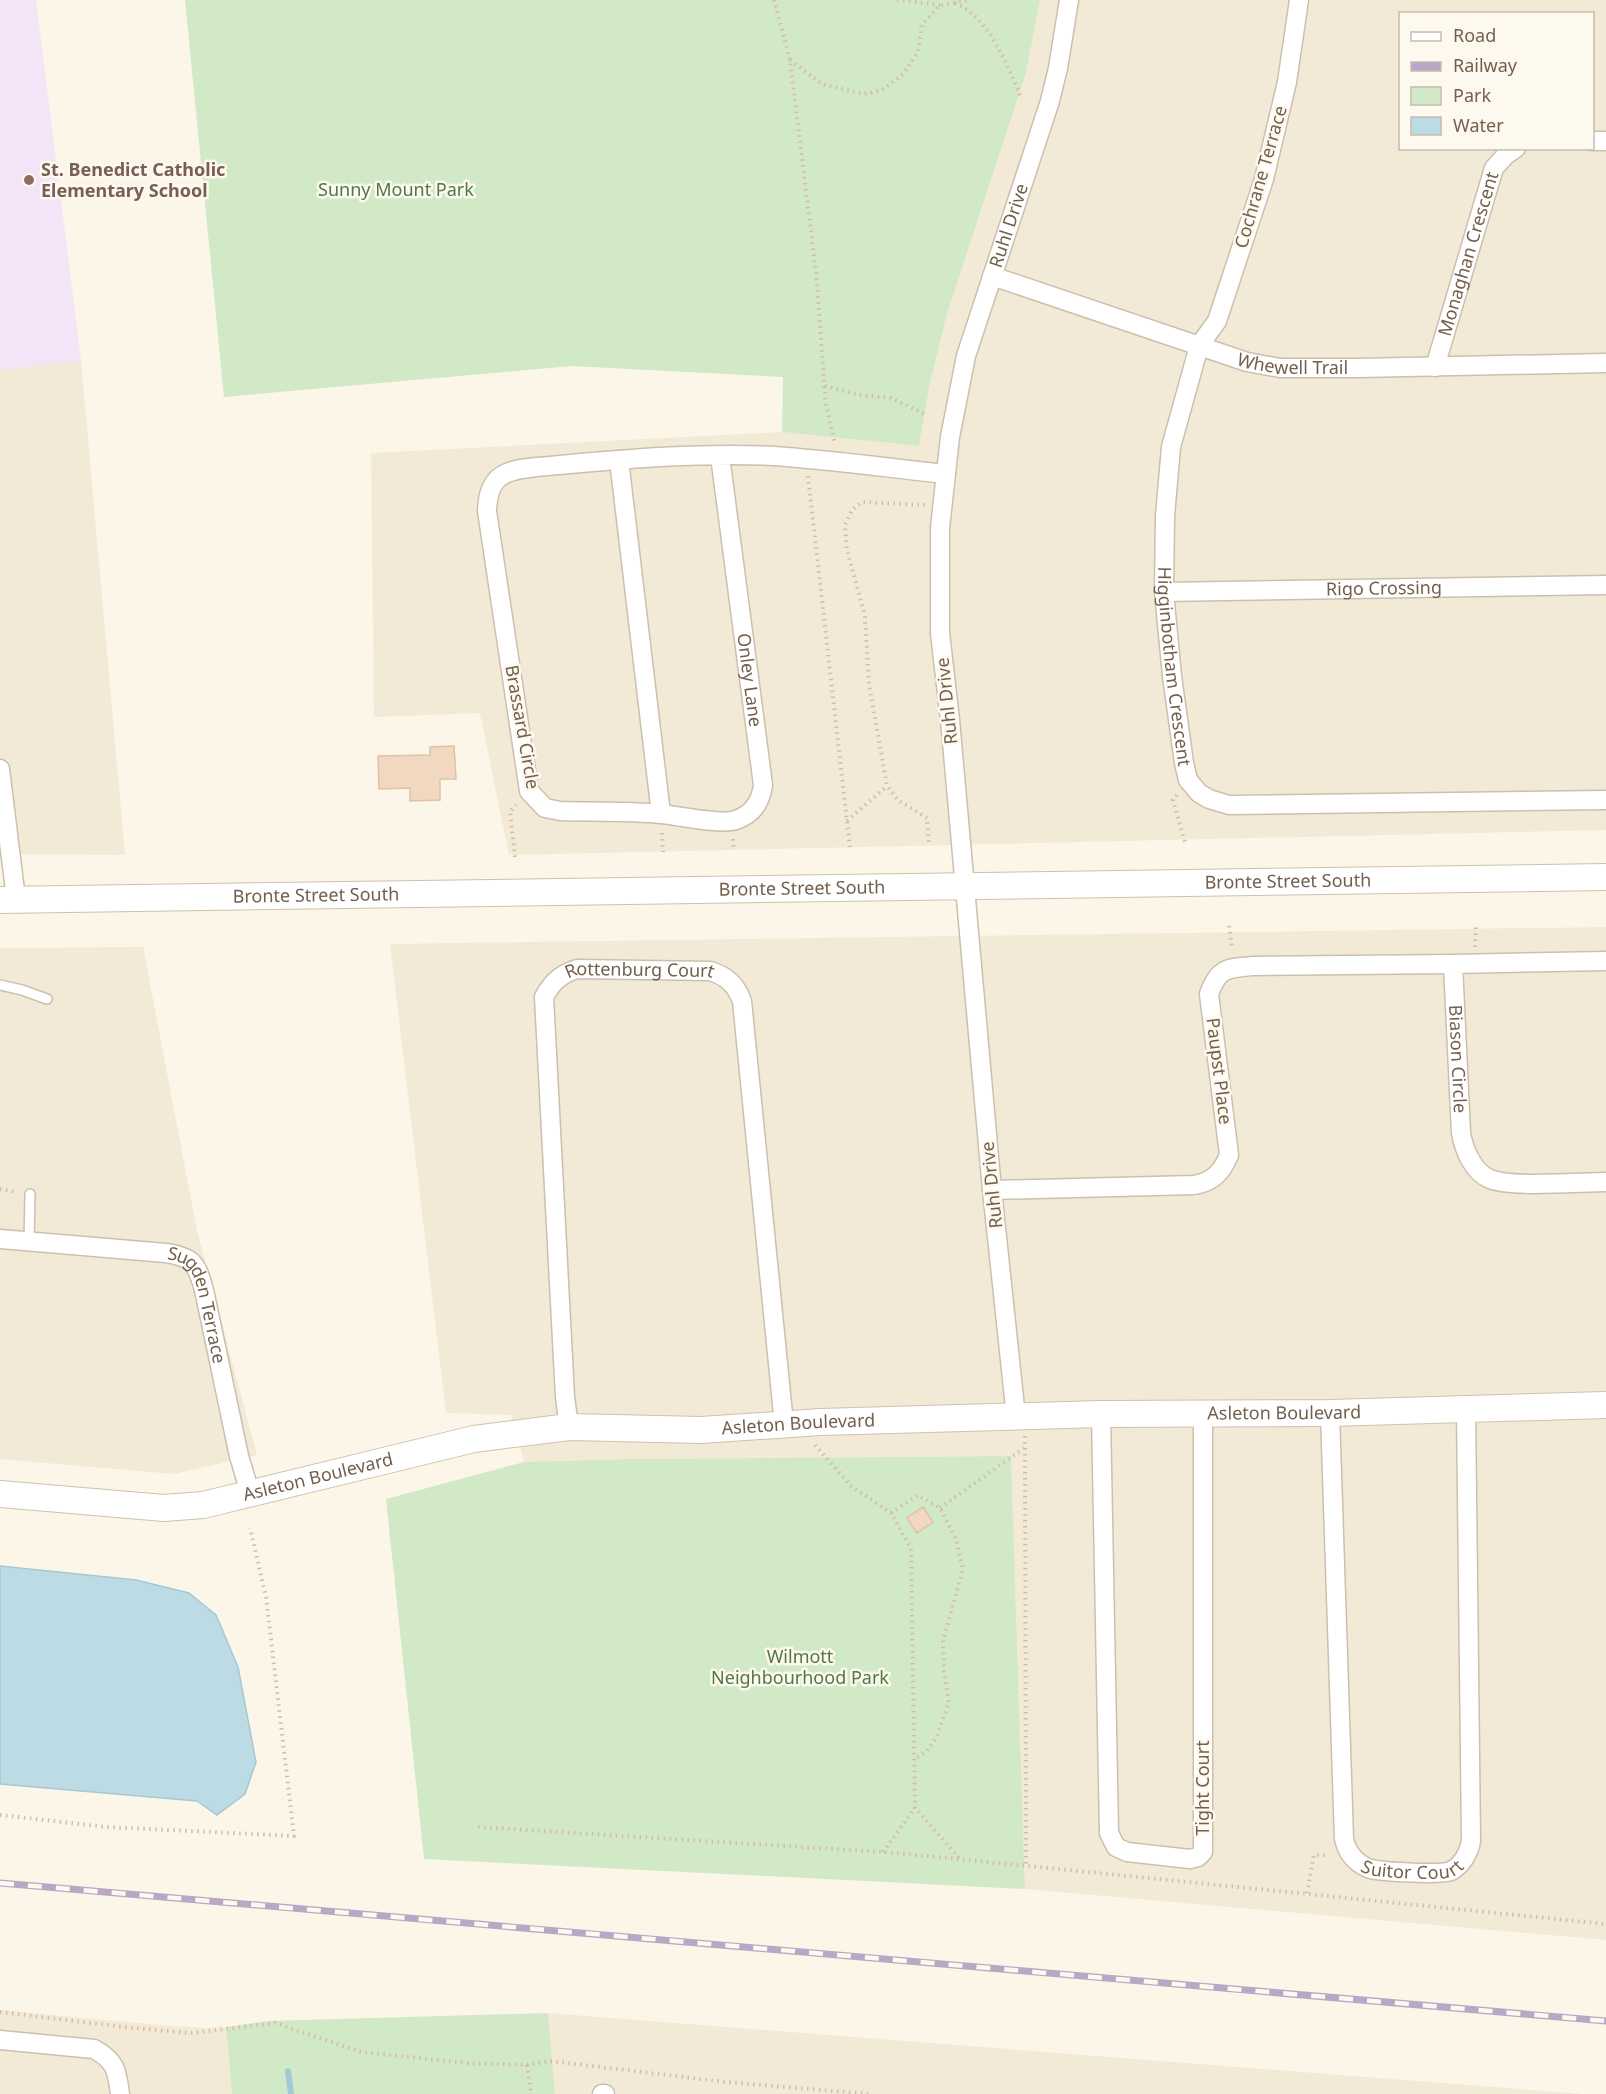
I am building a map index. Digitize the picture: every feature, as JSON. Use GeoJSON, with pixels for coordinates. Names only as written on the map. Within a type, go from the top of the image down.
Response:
{"type":"FeatureCollection","features":[{"type":"Feature","properties":{"kind":"street","name":"Ruhl Drive"},"geometry":{"type":"LineString","coordinates":[[1021,1416],[993,1190],[940,633],[940,528],[951,428],[961,379],[992,276],[1050,101],[1069,0]]}},
{"type":"Feature","properties":{"kind":"street","name":"Cochrane Terrace"},"geometry":{"type":"LineString","coordinates":[[1199,346],[1217,321],[1264,179],[1287,82],[1299,0]]}},
{"type":"Feature","properties":{"kind":"street","name":"Monaghan Crescent"},"geometry":{"type":"LineString","coordinates":[[1435,367],[1494,168],[1513,150]]}},
{"type":"Feature","properties":{"kind":"street","name":"Whewell Trail"},"geometry":{"type":"LineString","coordinates":[[992,276],[1247,362],[1281,368],[1606,363]]}},
{"type":"Feature","properties":{"kind":"street","name":"Higginbotham Crescent"},"geometry":{"type":"LineString","coordinates":[[1199,346],[1171,447],[1165,516],[1164,592],[1184,764],[1188,780],[1199,793],[1209,800],[1230,806],[1606,800]]}},
{"type":"Feature","properties":{"kind":"street","name":"Brassard Circle"},"geometry":{"type":"LineString","coordinates":[[661,814],[560,811],[545,808],[530,791],[488,511],[488,494],[498,477],[517,469],[619,460],[720,456],[773,456],[946,474]]}},
{"type":"Feature","properties":{"kind":"street","name":"Onley Lane"},"geometry":{"type":"LineString","coordinates":[[661,814],[721,821],[736,820],[751,811],[761,798],[763,785],[720,456]]}},
{"type":"Feature","properties":{"kind":"street"},"geometry":{"type":"LineString","coordinates":[[619,460],[661,814]]}},
{"type":"Feature","properties":{"kind":"street","name":"Rigo Crossing"},"geometry":{"type":"LineString","coordinates":[[1164,592],[1606,585]]}},
{"type":"Feature","properties":{"kind":"street"},"geometry":{"type":"LineString","coordinates":[[0,769],[8,899]]}},
{"type":"Feature","properties":{"kind":"street","name":"Bronte Street South"},"geometry":{"type":"LineString","coordinates":[[8,899],[1606,877]]}},
{"type":"Feature","properties":{"kind":"street"},"geometry":{"type":"LineString","coordinates":[[1453,964],[1606,961]]}},
{"type":"Feature","properties":{"kind":"street","name":"Paupst Place"},"geometry":{"type":"LineString","coordinates":[[993,1190],[1194,1185],[1206,1183],[1217,1176],[1229,1155],[1209,994],[1214,979],[1224,970],[1252,966],[1453,964]]}},
{"type":"Feature","properties":{"kind":"street","name":"Biason Circle"},"geometry":{"type":"LineString","coordinates":[[1453,964],[1461,1133],[1463,1146],[1473,1164],[1488,1178],[1508,1183],[1606,1182]]}},
{"type":"Feature","properties":{"kind":"street","name":"Rottenburg Court"},"geometry":{"type":"LineString","coordinates":[[569,1427],[565,1398],[544,997],[549,987],[563,973],[577,969],[710,971],[724,976],[738,991],[742,1001],[790,1424]]}},
{"type":"Feature","properties":{"kind":"street","name":"Sugden Terrace"},"geometry":{"type":"LineString","coordinates":[[0,1239],[166,1253],[183,1256],[195,1264],[204,1290],[239,1456],[250,1493]]}},
{"type":"Feature","properties":{"kind":"street","name":"Asleton Boulevard"},"geometry":{"type":"LineString","coordinates":[[0,1494],[164,1508],[203,1505],[474,1438],[569,1427],[700,1430],[790,1424],[1021,1416],[1330,1413],[1606,1405]]}},
{"type":"Feature","properties":{"kind":"street","name":"Suitor Court"},"geometry":{"type":"LineString","coordinates":[[1330,1413],[1344,1839],[1350,1854],[1359,1863],[1372,1869],[1437,1874],[1449,1872],[1458,1866],[1469,1849],[1471,1790],[1466,1408]]}},
{"type":"Feature","properties":{"kind":"street","name":"Tight Court"},"geometry":{"type":"LineString","coordinates":[[1101,1414],[1108,1833],[1116,1847],[1127,1852],[1190,1859],[1198,1857],[1203,1852],[1203,1415]]}},
{"type":"Feature","properties":{"kind":"street"},"geometry":{"type":"LineString","coordinates":[[0,2040],[94,2049],[114,2064],[120,2094]]}},
{"type":"Feature","properties":{"kind":"lane"},"geometry":{"type":"LineString","coordinates":[[0,985],[47,999]]}},
{"type":"Feature","properties":{"kind":"lane"},"geometry":{"type":"LineString","coordinates":[[29,1242],[30,1194]]}},
{"type":"Feature","properties":{"kind":"path"},"geometry":{"type":"LineString","coordinates":[[774,0],[790,60],[816,272],[826,405],[834,434],[836,463]]}},
{"type":"Feature","properties":{"kind":"path"},"geometry":{"type":"LineString","coordinates":[[897,0],[939,6],[967,0]]}},
{"type":"Feature","properties":{"kind":"path"},"geometry":{"type":"LineString","coordinates":[[956,3],[969,12],[993,38],[1003,54],[1021,97]]}},
{"type":"Feature","properties":{"kind":"path"},"geometry":{"type":"LineString","coordinates":[[790,60],[822,84],[864,94],[882,90],[903,74],[918,52],[922,25],[939,6]]}},
{"type":"Feature","properties":{"kind":"path"},"geometry":{"type":"LineString","coordinates":[[825,386],[859,395],[891,398],[927,415]]}},
{"type":"Feature","properties":{"kind":"path"},"geometry":{"type":"LineString","coordinates":[[808,460],[850,848]]}},
{"type":"Feature","properties":{"kind":"path"},"geometry":{"type":"LineString","coordinates":[[929,845],[927,818],[898,800],[887,786],[869,684],[865,616],[847,550],[845,525],[852,510],[862,502],[942,506]]}},
{"type":"Feature","properties":{"kind":"path"},"geometry":{"type":"LineString","coordinates":[[1185,842],[1173,800],[1188,780]]}},
{"type":"Feature","properties":{"kind":"path"},"geometry":{"type":"LineString","coordinates":[[847,821],[887,786]]}},
{"type":"Feature","properties":{"kind":"path"},"geometry":{"type":"LineString","coordinates":[[514,856],[510,812],[530,791]]}},
{"type":"Feature","properties":{"kind":"path"},"geometry":{"type":"LineString","coordinates":[[1021,1416],[1024,1448],[1026,1865]]}},
{"type":"Feature","properties":{"kind":"path"},"geometry":{"type":"LineString","coordinates":[[790,1424],[851,1486],[891,1513],[911,1548],[915,1808],[883,1852]]}},
{"type":"Feature","properties":{"kind":"path"},"geometry":{"type":"LineString","coordinates":[[940,1508],[1024,1448]]}},
{"type":"Feature","properties":{"kind":"path"},"geometry":{"type":"LineString","coordinates":[[891,1513],[918,1495],[940,1508],[956,1539],[963,1569],[943,1641],[944,1671],[949,1703],[936,1738],[927,1751],[914,1760]]}},
{"type":"Feature","properties":{"kind":"path"},"geometry":{"type":"LineString","coordinates":[[0,1815],[106,1827],[294,1836],[266,1597],[250,1528]]}},
{"type":"Feature","properties":{"kind":"path"},"geometry":{"type":"LineString","coordinates":[[915,1808],[959,1859]]}},
{"type":"Feature","properties":{"kind":"path"},"geometry":{"type":"LineString","coordinates":[[478,1827],[883,1852],[1606,1924]]}},
{"type":"Feature","properties":{"kind":"path"},"geometry":{"type":"LineString","coordinates":[[1307,1893],[1314,1855],[1350,1854]]}},
{"type":"Feature","properties":{"kind":"path"},"geometry":{"type":"LineString","coordinates":[[0,2012],[192,2033],[275,2023],[361,2052],[466,2063],[527,2065],[550,2061],[724,2082],[870,2094]]}},
{"type":"Feature","properties":{"kind":"path"},"geometry":{"type":"LineString","coordinates":[[527,2065],[531,2094]]}},
{"type":"Feature","properties":{"kind":"shaded area","name":"St. Benedict Catholic Elementary School"},"geometry":{"type":"Polygon","coordinates":[[[0,0],[36,0],[81,360],[0,370],[0,0]]]}},
{"type":"Feature","properties":{"kind":"shaded area"},"geometry":{"type":"Polygon","coordinates":[[[1040,0],[1606,0],[1606,830],[509,855],[480,713],[374,717],[371,453],[782,432],[919,446],[929,388],[947,314],[1026,73],[1040,0]]]}},
{"type":"Feature","properties":{"kind":"shaded area"},"geometry":{"type":"Polygon","coordinates":[[[81,360],[125,855],[0,854],[0,370],[81,360]]]}},
{"type":"Feature","properties":{"kind":"shaded area"},"geometry":{"type":"Polygon","coordinates":[[[1606,927],[1606,1940],[1025,1889],[1011,1456],[524,1462],[511,1415],[446,1413],[390,944],[1606,927]]]}},
{"type":"Feature","properties":{"kind":"shaded area"},"geometry":{"type":"Polygon","coordinates":[[[143,947],[197,1231],[257,1455],[174,1474],[0,1459],[0,948],[143,947]]]}},
{"type":"Feature","properties":{"kind":"shaded area"},"geometry":{"type":"Polygon","coordinates":[[[0,2010],[170,2026],[226,2027],[232,2094],[0,2094],[0,2010]]]}},
{"type":"Feature","properties":{"kind":"shaded area"},"geometry":{"type":"Polygon","coordinates":[[[548,2013],[1582,2094],[555,2094],[548,2013]]]}},
{"type":"Feature","properties":{"kind":"green space","name":"Sunny Mount Park"},"geometry":{"type":"Polygon","coordinates":[[[185,0],[1040,0],[1026,73],[947,314],[929,388],[919,446],[782,432],[783,377],[572,366],[224,397],[185,0]]]}},
{"type":"Feature","properties":{"kind":"green space","name":"Wilmott Neighbourhood Park"},"geometry":{"type":"Polygon","coordinates":[[[1011,1456],[1025,1889],[424,1859],[386,1499],[524,1462],[1011,1456]]]}},
{"type":"Feature","properties":{"kind":"green space"},"geometry":{"type":"Polygon","coordinates":[[[548,2013],[555,2094],[232,2094],[226,2027],[269,2021],[548,2013]]]}},
{"type":"Feature","properties":{"kind":"water"},"geometry":{"type":"Polygon","coordinates":[[[0,1566],[136,1580],[189,1593],[216,1615],[238,1667],[256,1762],[245,1794],[217,1815],[197,1801],[0,1784],[0,1566]]]}},
{"type":"Feature","properties":{"kind":"building"},"geometry":{"type":"Polygon","coordinates":[[[454,746],[456,779],[440,779],[440,800],[410,801],[410,788],[379,789],[378,756],[430,755],[430,747],[454,746]]]}},
{"type":"Feature","properties":{"kind":"building"},"geometry":{"type":"Polygon","coordinates":[[[923,1507],[933,1522],[917,1533],[907,1518],[923,1507]]]}},
{"type":"Feature","properties":{"kind":"waterway"},"geometry":{"type":"LineString","coordinates":[[288,2071],[291,2094]]}},
{"type":"Feature","properties":{"kind":"railway"},"geometry":{"type":"LineString","coordinates":[[0,1883],[1606,2021]]}},
{"type":"Feature","properties":{"kind":"place","name":"St. Benedict Catholic Elementary School"},"geometry":{"type":"Point","coordinates":[29,180]}}]}
